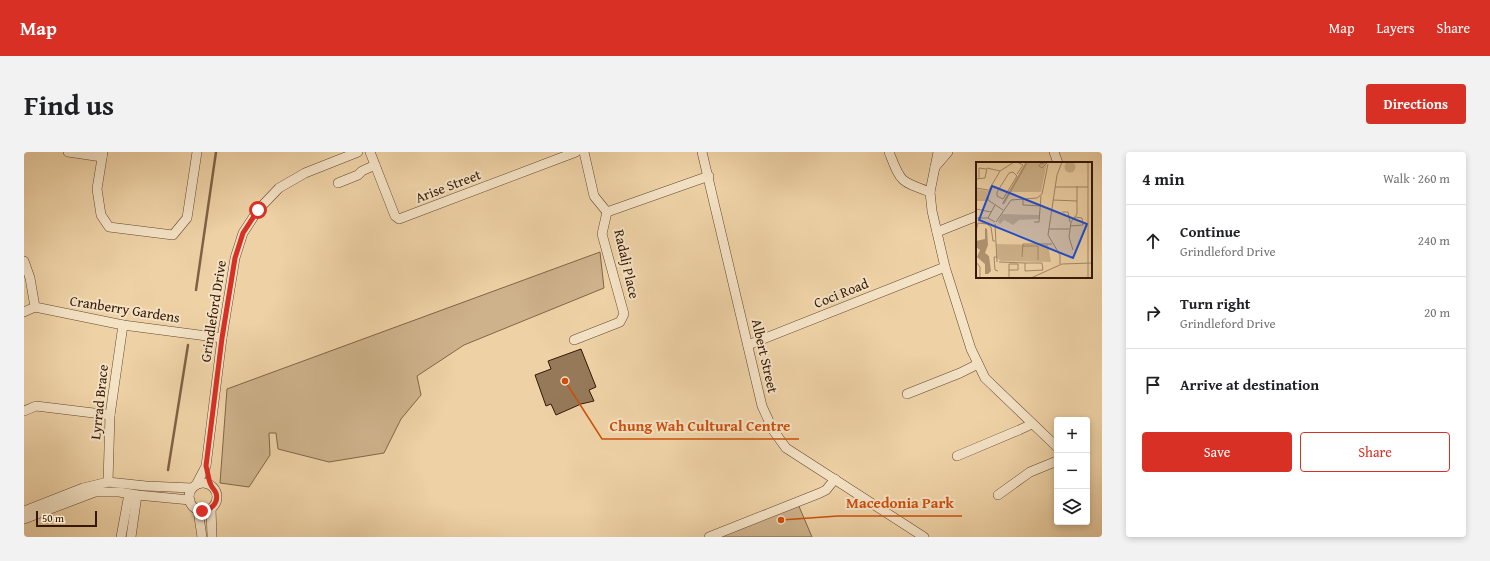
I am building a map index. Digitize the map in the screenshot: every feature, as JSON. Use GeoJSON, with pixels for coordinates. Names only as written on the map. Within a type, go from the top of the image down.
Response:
{"type":"FeatureCollection","features":[{"type":"Feature","properties":{"kind":"street"},"geometry":{"type":"LineString","coordinates":[[68,152],[102,154],[97,190],[101,215],[109,227],[173,235],[187,218],[197,152]]}},
{"type":"Feature","properties":{"kind":"street","name":"Grindleford Drive"},"geometry":{"type":"LineString","coordinates":[[212,537],[211,508],[214,506],[217,498],[214,489],[211,486],[206,466],[222,338],[235,258],[243,233],[258,210],[279,188],[305,173],[358,152]]}},
{"type":"Feature","properties":{"kind":"street","name":"Arise Street"},"geometry":{"type":"LineString","coordinates":[[370,152],[395,216],[399,219],[576,152]]}},
{"type":"Feature","properties":{"kind":"street"},"geometry":{"type":"LineString","coordinates":[[584,152],[594,196],[607,212],[709,176]]}},
{"type":"Feature","properties":{"kind":"street","name":"Albert Street"},"geometry":{"type":"LineString","coordinates":[[702,152],[709,176],[762,406],[773,430],[786,448],[924,537]]}},
{"type":"Feature","properties":{"kind":"street"},"geometry":{"type":"LineString","coordinates":[[889,152],[901,180],[930,192]]}},
{"type":"Feature","properties":{"kind":"street"},"geometry":{"type":"LineString","coordinates":[[938,152],[930,192],[932,211],[945,267],[971,349],[985,378],[1054,444]]}},
{"type":"Feature","properties":{"kind":"street"},"geometry":{"type":"LineString","coordinates":[[935,167],[948,152]]}},
{"type":"Feature","properties":{"kind":"street"},"geometry":{"type":"LineString","coordinates":[[1054,152],[1058,162]]}},
{"type":"Feature","properties":{"kind":"street"},"geometry":{"type":"LineString","coordinates":[[338,183],[358,175],[362,171],[376,168]]}},
{"type":"Feature","properties":{"kind":"street","name":"Radalj Place"},"geometry":{"type":"LineString","coordinates":[[574,340],[620,322],[624,314],[602,234],[607,212]]}},
{"type":"Feature","properties":{"kind":"street"},"geometry":{"type":"LineString","coordinates":[[937,232],[976,216]]}},
{"type":"Feature","properties":{"kind":"street"},"geometry":{"type":"LineString","coordinates":[[24,261],[30,278],[35,307],[24,312]]}},
{"type":"Feature","properties":{"kind":"street","name":"Coci Road"},"geometry":{"type":"LineString","coordinates":[[748,345],[945,267]]}},
{"type":"Feature","properties":{"kind":"street","name":"Cranberry Gardens"},"geometry":{"type":"LineString","coordinates":[[35,307],[123,325],[222,338]]}},
{"type":"Feature","properties":{"kind":"street","name":"Lyrrad Brace"},"geometry":{"type":"LineString","coordinates":[[108,482],[110,415],[123,325]]}},
{"type":"Feature","properties":{"kind":"street"},"geometry":{"type":"LineString","coordinates":[[907,394],[960,373],[978,364]]}},
{"type":"Feature","properties":{"kind":"street"},"geometry":{"type":"LineString","coordinates":[[24,411],[36,406],[110,415]]}},
{"type":"Feature","properties":{"kind":"street"},"geometry":{"type":"LineString","coordinates":[[957,456],[1032,424]]}},
{"type":"Feature","properties":{"kind":"street"},"geometry":{"type":"LineString","coordinates":[[998,495],[1030,472],[1054,462]]}},
{"type":"Feature","properties":{"kind":"street","name":"Grindleford Drive"},"geometry":{"type":"LineString","coordinates":[[190,500],[190,492],[206,466]]}},
{"type":"Feature","properties":{"kind":"street"},"geometry":{"type":"LineString","coordinates":[[709,537],[826,490],[835,479]]}},
{"type":"Feature","properties":{"kind":"street"},"geometry":{"type":"LineString","coordinates":[[24,511],[83,488],[108,482],[146,486],[194,487],[204,483],[211,486]]}},
{"type":"Feature","properties":{"kind":"street"},"geometry":{"type":"LineString","coordinates":[[24,519],[95,492],[119,492],[190,500],[194,508],[198,510],[207,510],[211,508]]}},
{"type":"Feature","properties":{"kind":"street"},"geometry":{"type":"LineString","coordinates":[[122,537],[133,494]]}},
{"type":"Feature","properties":{"kind":"street"},"geometry":{"type":"LineString","coordinates":[[132,537],[133,494]]}},
{"type":"Feature","properties":{"kind":"street"},"geometry":{"type":"LineString","coordinates":[[198,510],[202,537]]}},
{"type":"Feature","properties":{"kind":"shaded area"},"geometry":{"type":"Polygon","coordinates":[[[600,252],[604,288],[464,345],[417,376],[421,395],[401,419],[384,453],[329,462],[278,449],[276,433],[269,433],[270,455],[249,487],[220,483],[227,389],[600,252]]]}},
{"type":"Feature","properties":{"kind":"shaded area"},"geometry":{"type":"Polygon","coordinates":[[[798,504],[812,537],[716,537],[798,504]]]}},
{"type":"Feature","properties":{"kind":"building"},"geometry":{"type":"Polygon","coordinates":[[[581,349],[596,387],[589,390],[594,401],[581,404],[556,415],[551,404],[546,406],[535,375],[551,369],[548,361],[581,349]]]}},
{"type":"Feature","properties":{"kind":"waterway"},"geometry":{"type":"LineString","coordinates":[[196,290],[216,152]]}},
{"type":"Feature","properties":{"kind":"waterway"},"geometry":{"type":"LineString","coordinates":[[168,470],[188,345]]}},
{"type":"Feature","properties":{"kind":"place","name":"Chung Wah Cultural Centre"},"geometry":{"type":"Point","coordinates":[565,381]}},
{"type":"Feature","properties":{"kind":"place","name":"Macedonia Park"},"geometry":{"type":"Point","coordinates":[781,520]}},
{"type":"Feature","properties":{"kind":"route"},"geometry":{"type":"LineString","coordinates":[[202,511],[214,506],[217,498],[214,489],[211,486],[206,466],[222,338],[235,258],[243,233],[258,210]]}}]}
